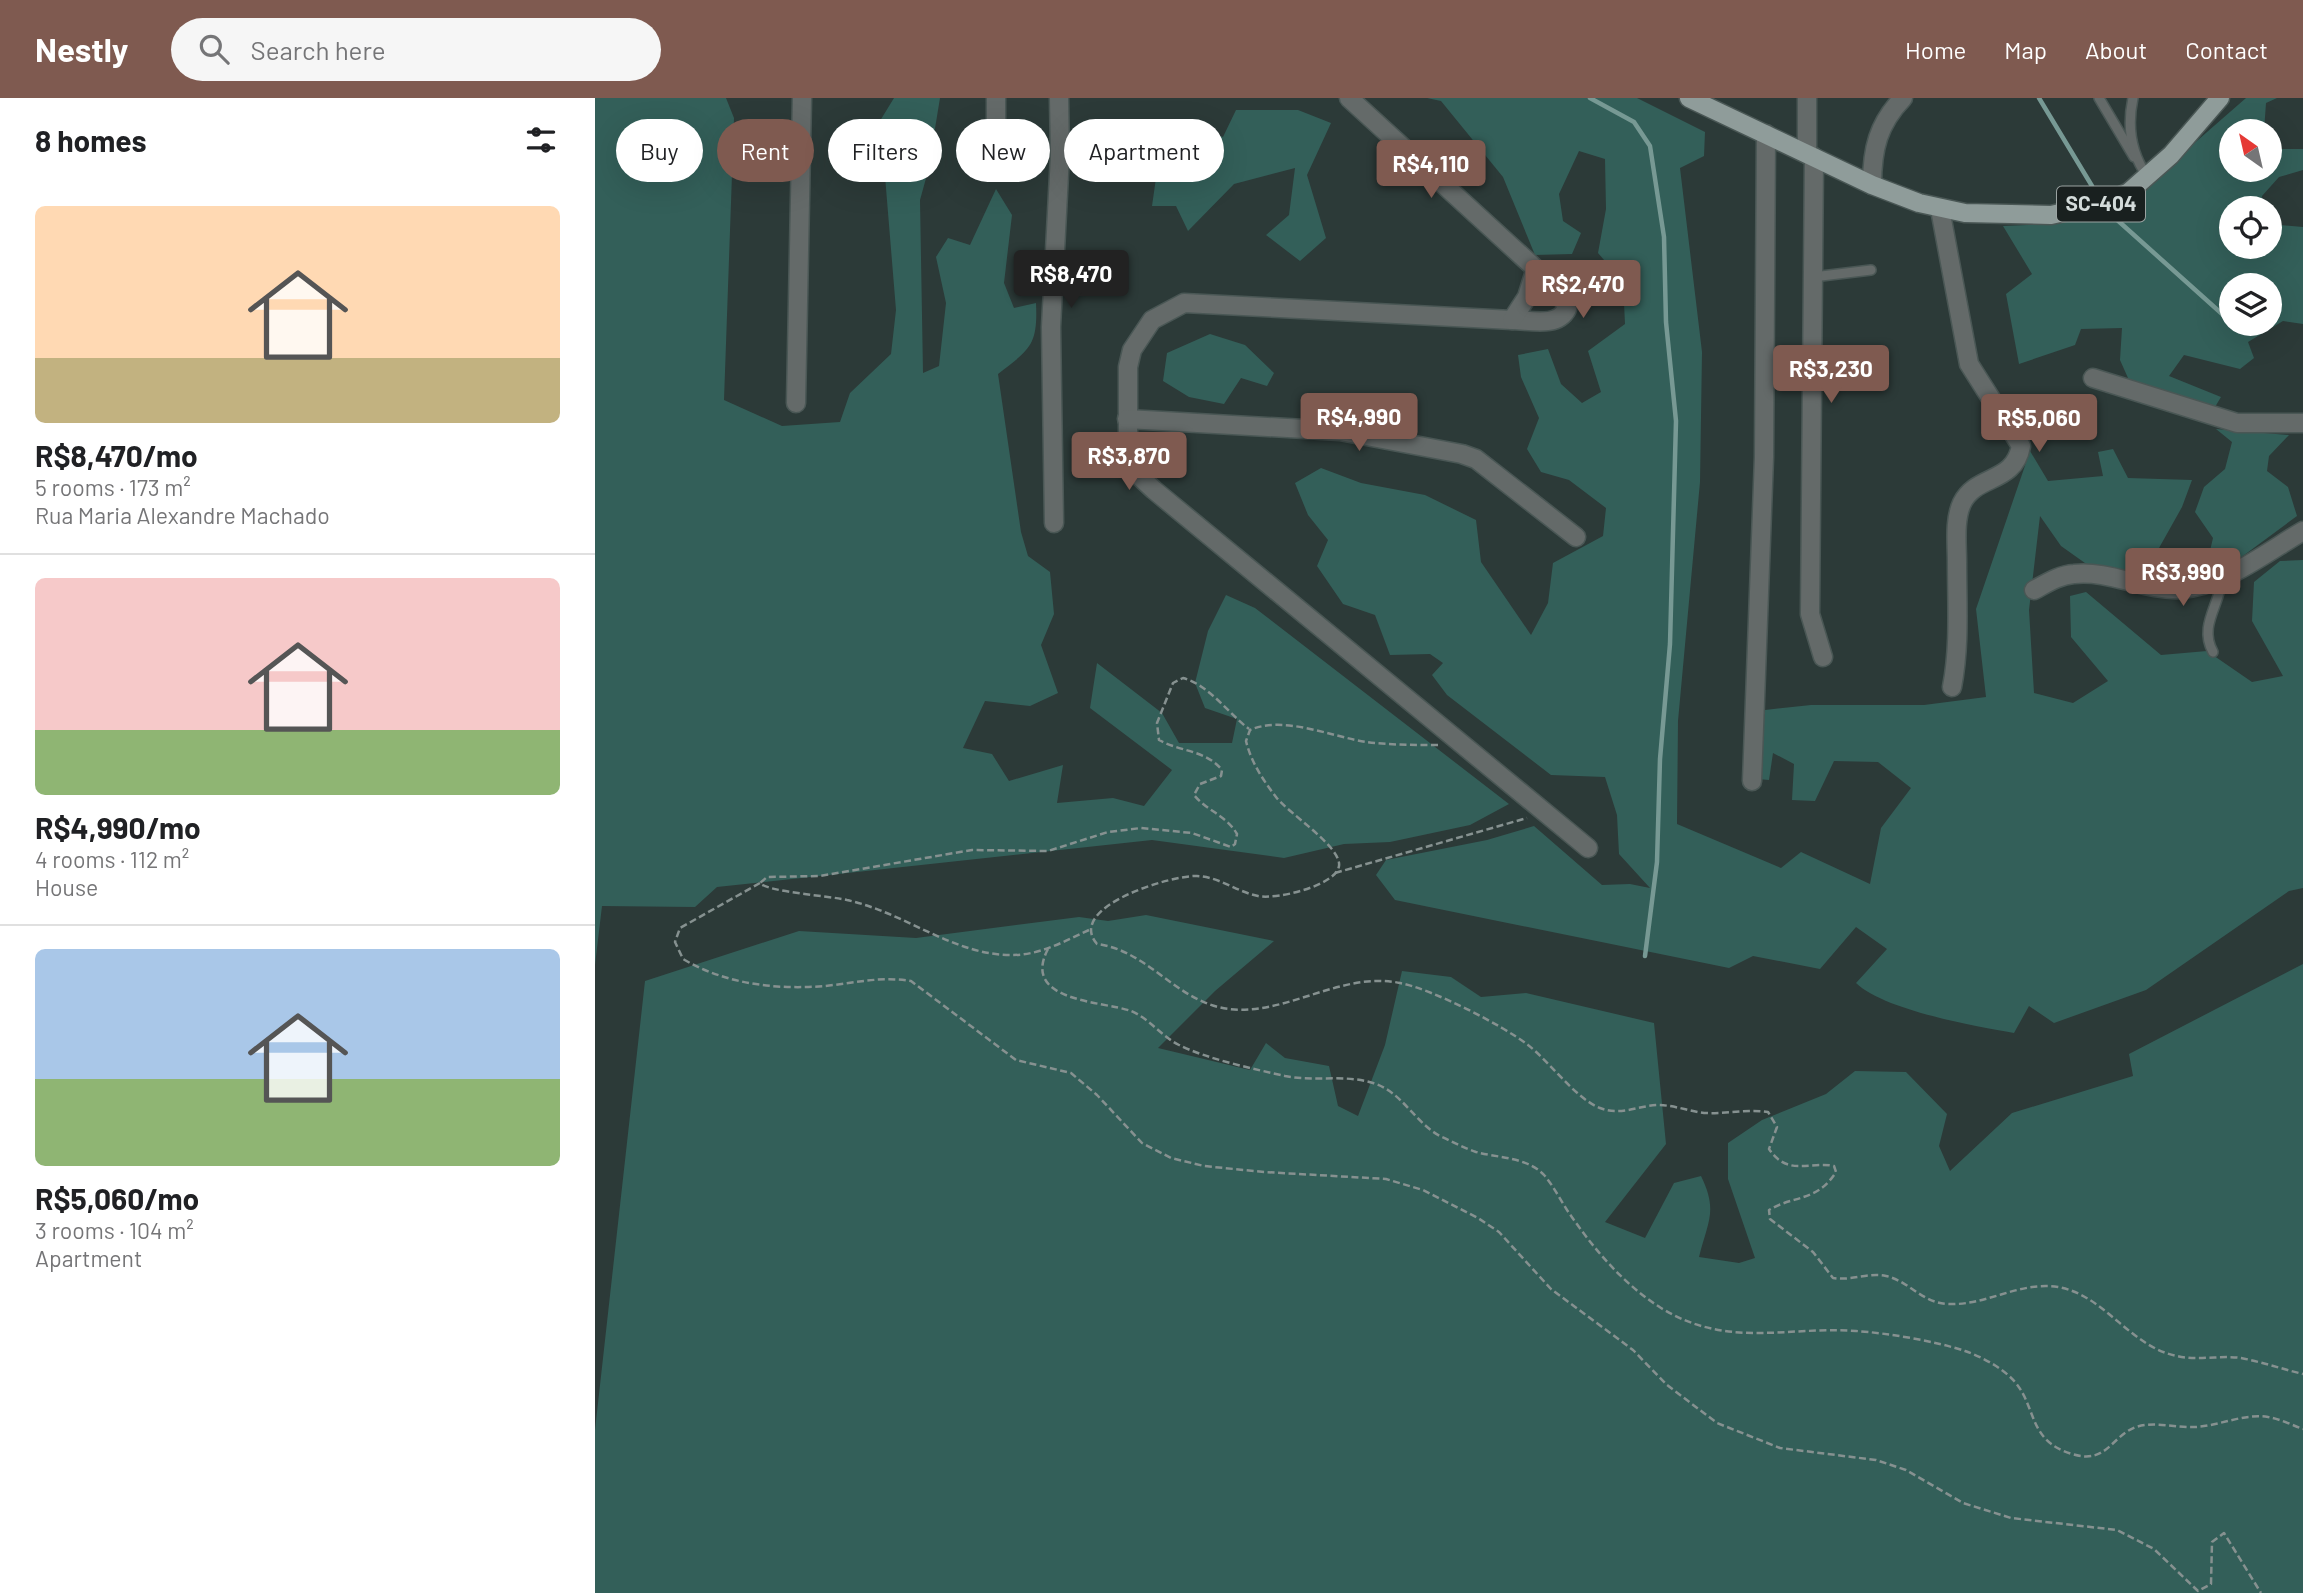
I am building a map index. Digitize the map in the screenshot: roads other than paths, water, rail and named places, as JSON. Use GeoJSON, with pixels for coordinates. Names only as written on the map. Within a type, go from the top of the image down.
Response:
{"type":"FeatureCollection","features":[{"type":"Feature","properties":{"kind":"main road","name":"SC-404"},"geometry":{"type":"LineString","coordinates":[[1689,98],[1872,184],[1940,209],[2050,215],[2109,202],[2148,178],[2220,98]]}},
{"type":"Feature","properties":{"kind":"street"},"geometry":{"type":"LineString","coordinates":[[796,404],[802,98]]}},
{"type":"Feature","properties":{"kind":"street"},"geometry":{"type":"LineString","coordinates":[[996,98],[996,119]]}},
{"type":"Feature","properties":{"kind":"street"},"geometry":{"type":"LineString","coordinates":[[1054,523],[1051,327],[1060,155],[1059,98]]}},
{"type":"Feature","properties":{"kind":"street"},"geometry":{"type":"LineString","coordinates":[[1807,98],[1813,277],[1810,614],[1823,657]]}},
{"type":"Feature","properties":{"kind":"street"},"geometry":{"type":"LineString","coordinates":[[1872,184],[1872,160],[1880,127],[1903,98]]}},
{"type":"Feature","properties":{"kind":"street"},"geometry":{"type":"LineString","coordinates":[[1352,99],[1535,271],[1560,291],[1567,309],[1564,316],[1554,321],[1512,320],[1184,303],[1152,320],[1132,350],[1128,367],[1128,449],[1131,462],[1154,490],[1466,744],[1588,848]]}},
{"type":"Feature","properties":{"kind":"street"},"geometry":{"type":"LineString","coordinates":[[1752,782],[1764,457],[1766,134]]}},
{"type":"Feature","properties":{"kind":"street"},"geometry":{"type":"LineString","coordinates":[[1940,209],[1969,364],[2021,446],[2019,460],[2004,474],[1975,488],[1962,503],[1957,528],[1957,662],[1952,687]]}},
{"type":"Feature","properties":{"kind":"street"},"geometry":{"type":"LineString","coordinates":[[1512,320],[1527,297],[1535,271]]}},
{"type":"Feature","properties":{"kind":"street"},"geometry":{"type":"LineString","coordinates":[[2093,378],[2183,409],[2237,423],[2303,423]]}},
{"type":"Feature","properties":{"kind":"street"},"geometry":{"type":"LineString","coordinates":[[1128,419],[1340,431],[1462,454],[1476,459],[1576,537]]}},
{"type":"Feature","properties":{"kind":"street"},"geometry":{"type":"LineString","coordinates":[[2034,590],[2057,577],[2075,573],[2157,589],[2183,589],[2222,576],[2303,531]]}},
{"type":"Feature","properties":{"kind":"lane"},"geometry":{"type":"LineString","coordinates":[[2099,98],[2148,178]]}},
{"type":"Feature","properties":{"kind":"lane"},"geometry":{"type":"LineString","coordinates":[[2133,98],[2129,115],[2134,158]]}},
{"type":"Feature","properties":{"kind":"lane"},"geometry":{"type":"LineString","coordinates":[[1813,277],[1871,270]]}},
{"type":"Feature","properties":{"kind":"lane"},"geometry":{"type":"LineString","coordinates":[[2213,652],[2207,641],[2207,629],[2219,598],[2222,576]]}},
{"type":"Feature","properties":{"kind":"waterway"},"geometry":{"type":"LineString","coordinates":[[1590,98],[1634,122],[1650,146],[1664,237],[1666,322],[1676,421],[1670,644],[1660,759],[1657,862],[1645,956]]}},
{"type":"Feature","properties":{"kind":"waterway"},"geometry":{"type":"LineString","coordinates":[[2039,98],[2092,186]]}},
{"type":"Feature","properties":{"kind":"waterway"},"geometry":{"type":"LineString","coordinates":[[2115,218],[2219,311]]}}]}
